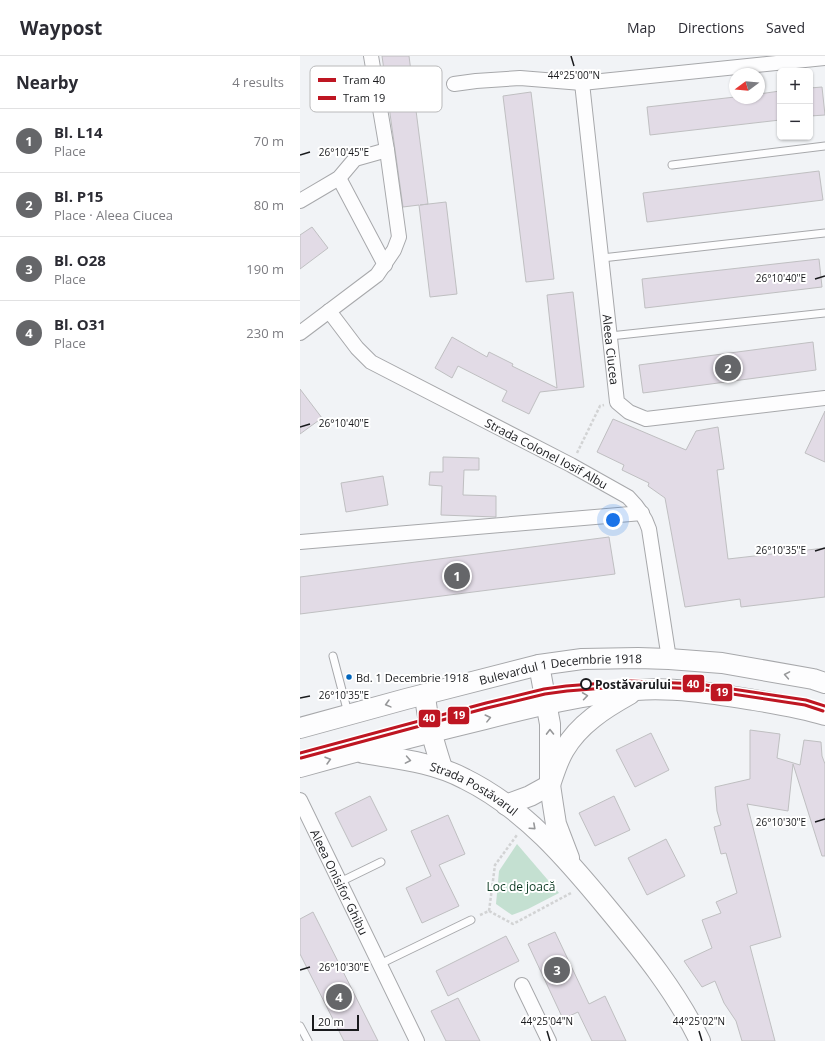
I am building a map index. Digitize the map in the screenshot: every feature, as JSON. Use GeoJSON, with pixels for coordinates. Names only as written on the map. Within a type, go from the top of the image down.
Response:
{"type":"FeatureCollection","features":[{"type":"Feature","properties":{"kind":"main road","name":"Bulevardul 1 Decembrie 1918"},"geometry":{"type":"LineString","coordinates":[[300,728],[348,714],[539,665],[588,659],[638,658],[722,663],[813,679],[825,683]]}},
{"type":"Feature","properties":{"kind":"main road","name":"Strada Postăvarul"},"geometry":{"type":"LineString","coordinates":[[539,665],[550,724],[550,784],[556,824],[572,865]]}},
{"type":"Feature","properties":{"kind":"main road"},"geometry":{"type":"LineString","coordinates":[[506,805],[530,796],[550,784],[557,764],[573,736],[599,713],[637,690]]}},
{"type":"Feature","properties":{"kind":"main road"},"geometry":{"type":"LineString","coordinates":[[300,767],[430,732],[547,704],[586,696],[637,690],[670,690],[720,694],[804,709],[825,715]]}},
{"type":"Feature","properties":{"kind":"main road"},"geometry":{"type":"LineString","coordinates":[[425,694],[430,732],[442,768]]}},
{"type":"Feature","properties":{"kind":"main road","name":"Strada Postăvarul"},"geometry":{"type":"LineString","coordinates":[[355,752],[409,760],[442,768],[472,782],[506,805],[572,865],[588,884],[652,963],[682,1006],[700,1041]]}},
{"type":"Feature","properties":{"kind":"street"},"geometry":{"type":"LineString","coordinates":[[371,56],[373,66]]}},
{"type":"Feature","properties":{"kind":"street"},"geometry":{"type":"LineString","coordinates":[[454,84],[520,78],[582,83],[825,58]]}},
{"type":"Feature","properties":{"kind":"street","name":"Aleea Ciucea"},"geometry":{"type":"LineString","coordinates":[[582,83],[617,402]]}},
{"type":"Feature","properties":{"kind":"street"},"geometry":{"type":"LineString","coordinates":[[300,333],[330,312],[377,275],[394,250],[399,237],[381,112]]}},
{"type":"Feature","properties":{"kind":"street"},"geometry":{"type":"LineString","coordinates":[[300,201],[339,178],[355,159],[387,150]]}},
{"type":"Feature","properties":{"kind":"street"},"geometry":{"type":"LineString","coordinates":[[339,178],[385,265]]}},
{"type":"Feature","properties":{"kind":"street","name":"Strada Colonel Iosif Albu"},"geometry":{"type":"LineString","coordinates":[[330,312],[357,348],[371,362],[571,465],[628,497],[642,513],[649,529],[669,659]]}},
{"type":"Feature","properties":{"kind":"street"},"geometry":{"type":"LineString","coordinates":[[617,402],[628,412],[646,419],[825,398]]}},
{"type":"Feature","properties":{"kind":"street"},"geometry":{"type":"LineString","coordinates":[[300,542],[642,513]]}},
{"type":"Feature","properties":{"kind":"street","name":"Aleea Onisifor Ghibu"},"geometry":{"type":"LineString","coordinates":[[300,800],[417,1041]]}},
{"type":"Feature","properties":{"kind":"street"},"geometry":{"type":"LineString","coordinates":[[522,985],[549,1041]]}},
{"type":"Feature","properties":{"kind":"lane"},"geometry":{"type":"LineString","coordinates":[[672,165],[825,146]]}},
{"type":"Feature","properties":{"kind":"lane"},"geometry":{"type":"LineString","coordinates":[[602,258],[825,233]]}},
{"type":"Feature","properties":{"kind":"lane"},"geometry":{"type":"LineString","coordinates":[[610,336],[825,313]]}},
{"type":"Feature","properties":{"kind":"lane"},"geometry":{"type":"LineString","coordinates":[[333,656],[348,714]]}},
{"type":"Feature","properties":{"kind":"lane"},"geometry":{"type":"LineString","coordinates":[[340,882],[381,862]]}},
{"type":"Feature","properties":{"kind":"lane"},"geometry":{"type":"LineString","coordinates":[[380,964],[471,920]]}},
{"type":"Feature","properties":{"kind":"lane"},"geometry":{"type":"LineString","coordinates":[[300,1026],[308,1041]]}},
{"type":"Feature","properties":{"kind":"path"},"geometry":{"type":"LineString","coordinates":[[571,465],[600,406],[617,402]]}},
{"type":"Feature","properties":{"kind":"path"},"geometry":{"type":"LineString","coordinates":[[488,911],[495,865],[526,822]]}},
{"type":"Feature","properties":{"kind":"path"},"geometry":{"type":"LineString","coordinates":[[488,911],[513,924],[588,884]]}},
{"type":"Feature","properties":{"kind":"path"},"geometry":{"type":"LineString","coordinates":[[471,920],[488,911]]}},
{"type":"Feature","properties":{"kind":"green space","name":"Loc de joacă"},"geometry":{"type":"Polygon","coordinates":[[[517,844],[559,893],[528,909],[512,915],[496,904],[499,871],[517,844]]]}},
{"type":"Feature","properties":{"kind":"building"},"geometry":{"type":"Polygon","coordinates":[[[382,56],[409,56],[410,66],[383,66],[382,56]]]}},
{"type":"Feature","properties":{"kind":"building"},"geometry":{"type":"Polygon","coordinates":[[[822,87],[825,115],[813,116],[813,88],[822,87]]]}},
{"type":"Feature","properties":{"kind":"building"},"geometry":{"type":"Polygon","coordinates":[[[777,91],[777,120],[650,135],[647,107],[729,98],[729,104],[765,104],[765,93],[777,91]]]}},
{"type":"Feature","properties":{"kind":"building"},"geometry":{"type":"Polygon","coordinates":[[[531,92],[554,279],[526,282],[503,96],[531,92]]]}},
{"type":"Feature","properties":{"kind":"building"},"geometry":{"type":"Polygon","coordinates":[[[390,112],[416,112],[428,204],[420,205],[446,202],[457,294],[430,297],[419,205],[403,207],[390,112]]]}},
{"type":"Feature","properties":{"kind":"building"},"geometry":{"type":"Polygon","coordinates":[[[819,171],[823,200],[647,222],[643,193],[819,171]]]}},
{"type":"Feature","properties":{"kind":"building"},"geometry":{"type":"Polygon","coordinates":[[[312,227],[328,248],[300,269],[300,235],[312,227]]]}},
{"type":"Feature","properties":{"kind":"building"},"geometry":{"type":"Polygon","coordinates":[[[819,259],[822,287],[645,308],[642,279],[819,259]]]}},
{"type":"Feature","properties":{"kind":"building"},"geometry":{"type":"Polygon","coordinates":[[[573,292],[584,387],[540,392],[529,414],[502,401],[507,391],[458,366],[452,378],[435,368],[452,337],[487,357],[489,352],[513,364],[512,366],[557,388],[547,295],[573,292]]]}},
{"type":"Feature","properties":{"kind":"building"},"geometry":{"type":"Polygon","coordinates":[[[813,342],[816,370],[643,393],[639,365],[813,342]]]}},
{"type":"Feature","properties":{"kind":"building"},"geometry":{"type":"Polygon","coordinates":[[[300,389],[322,418],[300,434],[300,389]]]}},
{"type":"Feature","properties":{"kind":"building"},"geometry":{"type":"Polygon","coordinates":[[[825,411],[825,462],[805,453],[825,411]]]}},
{"type":"Feature","properties":{"kind":"building"},"geometry":{"type":"Polygon","coordinates":[[[613,419],[686,450],[696,431],[718,427],[724,469],[717,470],[728,559],[825,548],[825,597],[741,607],[740,599],[685,607],[665,498],[648,486],[649,483],[622,470],[624,465],[597,452],[613,419]]]}},
{"type":"Feature","properties":{"kind":"building"},"geometry":{"type":"Polygon","coordinates":[[[443,457],[479,458],[479,470],[464,470],[463,495],[496,496],[496,517],[441,515],[442,486],[429,485],[430,472],[443,472],[443,457]]]}},
{"type":"Feature","properties":{"kind":"building"},"geometry":{"type":"Polygon","coordinates":[[[383,476],[388,505],[346,512],[341,483],[383,476]]]}},
{"type":"Feature","properties":{"kind":"building"},"geometry":{"type":"Polygon","coordinates":[[[609,537],[615,574],[300,614],[300,577],[609,537]]]}},
{"type":"Feature","properties":{"kind":"building"},"geometry":{"type":"Polygon","coordinates":[[[750,730],[780,734],[777,758],[800,765],[804,740],[821,742],[822,756],[825,764],[825,856],[822,856],[793,764],[788,811],[747,804],[781,937],[750,946],[775,1041],[742,1041],[736,1021],[724,1003],[715,981],[702,987],[684,961],[712,948],[702,920],[721,913],[716,902],[737,893],[726,853],[721,854],[714,827],[721,825],[717,811],[715,787],[750,779],[750,730]]]}},
{"type":"Feature","properties":{"kind":"building"},"geometry":{"type":"Polygon","coordinates":[[[651,733],[669,770],[635,787],[616,750],[651,733]]]}},
{"type":"Feature","properties":{"kind":"building"},"geometry":{"type":"Polygon","coordinates":[[[370,796],[387,830],[352,847],[335,813],[370,796]]]}},
{"type":"Feature","properties":{"kind":"building"},"geometry":{"type":"Polygon","coordinates":[[[614,796],[630,830],[595,846],[579,813],[614,796]]]}},
{"type":"Feature","properties":{"kind":"building"},"geometry":{"type":"Polygon","coordinates":[[[448,815],[465,854],[439,865],[459,906],[422,923],[406,888],[431,876],[411,831],[448,815]]]}},
{"type":"Feature","properties":{"kind":"building"},"geometry":{"type":"Polygon","coordinates":[[[666,839],[685,876],[647,895],[628,858],[666,839]]]}},
{"type":"Feature","properties":{"kind":"building"},"geometry":{"type":"Polygon","coordinates":[[[313,912],[378,1041],[344,1041],[300,954],[300,919],[313,912]]]}},
{"type":"Feature","properties":{"kind":"building"},"geometry":{"type":"Polygon","coordinates":[[[555,932],[589,1004],[605,996],[626,1041],[592,1041],[578,1012],[563,1019],[528,944],[555,932]]]}},
{"type":"Feature","properties":{"kind":"building"},"geometry":{"type":"Polygon","coordinates":[[[506,936],[519,961],[448,996],[436,971],[506,936]]]}},
{"type":"Feature","properties":{"kind":"building"},"geometry":{"type":"Polygon","coordinates":[[[458,998],[480,1041],[446,1041],[431,1011],[458,998]]]}},
{"type":"Feature","properties":{"kind":"tram line","name":"40"},"geometry":{"type":"LineString","coordinates":[[300,753],[486,703],[544,689],[566,686],[631,681],[699,684],[806,700],[825,706]]}},
{"type":"Feature","properties":{"kind":"tram line","name":"19"},"geometry":{"type":"LineString","coordinates":[[301,758],[487,708],[545,694],[567,691],[631,686],[699,689],[805,705],[823,711]]}},
{"type":"Feature","properties":{"kind":"place","name":"Bl. P15"},"geometry":{"type":"Point","coordinates":[728,368]}},
{"type":"Feature","properties":{"kind":"place","name":"Bl. L14"},"geometry":{"type":"Point","coordinates":[457,576]}},
{"type":"Feature","properties":{"kind":"place","name":"Bd. 1 Decembrie 1918"},"geometry":{"type":"Point","coordinates":[349,677]}},
{"type":"Feature","properties":{"kind":"place","name":"Postăvarului"},"geometry":{"type":"Point","coordinates":[586,684]}},
{"type":"Feature","properties":{"kind":"place","name":"Bl. O28"},"geometry":{"type":"Point","coordinates":[557,970]}},
{"type":"Feature","properties":{"kind":"place","name":"Bl. O31"},"geometry":{"type":"Point","coordinates":[339,997]}}]}
